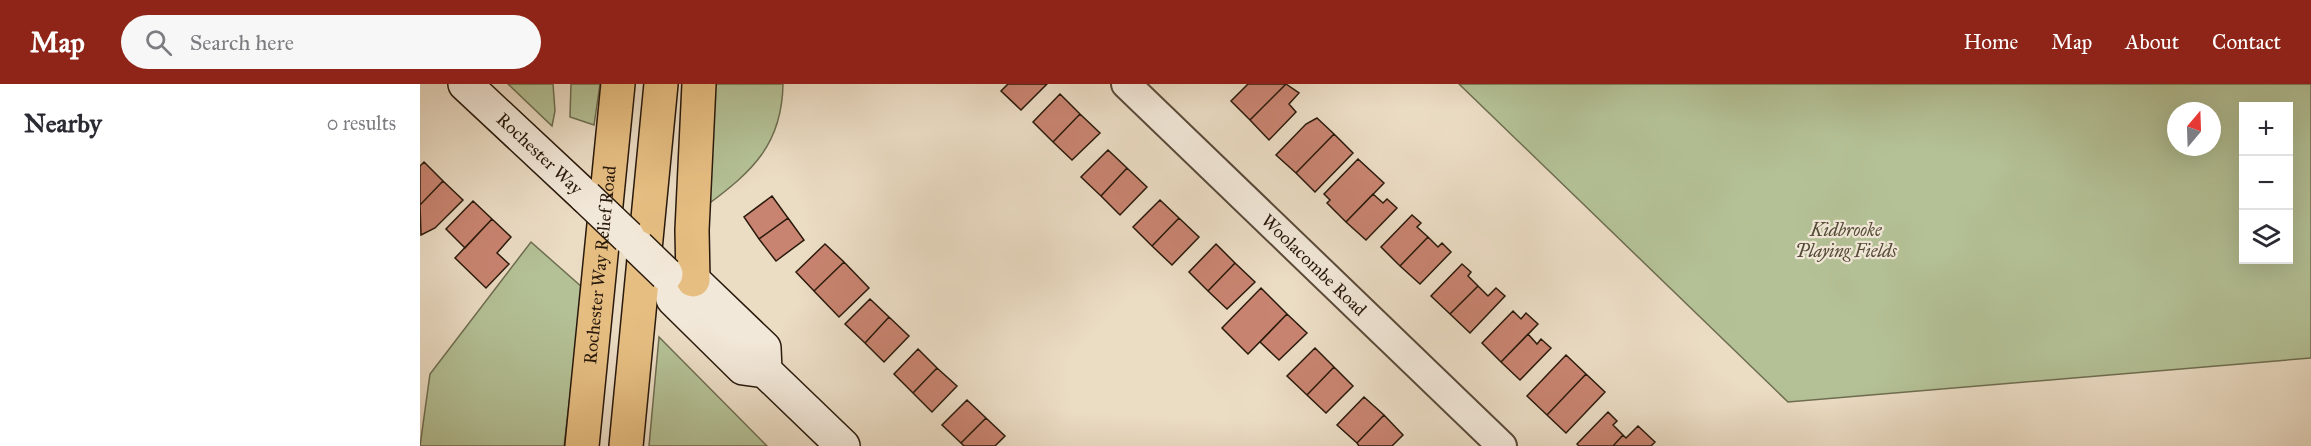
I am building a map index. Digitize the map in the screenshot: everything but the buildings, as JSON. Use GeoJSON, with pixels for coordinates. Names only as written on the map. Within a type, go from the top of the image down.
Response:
{"type":"FeatureCollection","features":[{"type":"Feature","properties":{"kind":"highway","name":"Rochester Way Relief Road"},"geometry":{"type":"LineString","coordinates":[[582,446],[618,84]]}},
{"type":"Feature","properties":{"kind":"highway"},"geometry":{"type":"LineString","coordinates":[[626,446],[661,84]]}},
{"type":"Feature","properties":{"kind":"highway"},"geometry":{"type":"LineString","coordinates":[[679,277],[692,230],[699,84]]}},
{"type":"Feature","properties":{"kind":"street","name":"Rochester Way"},"geometry":{"type":"LineString","coordinates":[[465,84],[586,197],[679,277],[673,299],[743,368],[765,371],[843,446]]}},
{"type":"Feature","properties":{"kind":"street","name":"Woolacombe Road"},"geometry":{"type":"LineString","coordinates":[[1126,84],[1502,446]]}},
{"type":"Feature","properties":{"kind":"green space"},"geometry":{"type":"Polygon","coordinates":[[[508,84],[553,84],[555,111],[552,126],[508,84]]]}},
{"type":"Feature","properties":{"kind":"green space"},"geometry":{"type":"Polygon","coordinates":[[[571,84],[600,84],[594,125],[570,117],[571,84]]]}},
{"type":"Feature","properties":{"kind":"green space"},"geometry":{"type":"Polygon","coordinates":[[[713,84],[783,84],[781,105],[771,140],[751,168],[707,205],[713,84]]]}},
{"type":"Feature","properties":{"kind":"green space","name":"Kidbrooke Playing Fields"},"geometry":{"type":"Polygon","coordinates":[[[1459,84],[2311,84],[2311,358],[1788,402],[1459,84]]]}},
{"type":"Feature","properties":{"kind":"green space"},"geometry":{"type":"Polygon","coordinates":[[[531,242],[583,288],[564,446],[420,446],[430,374],[531,242]]]}},
{"type":"Feature","properties":{"kind":"green space"},"geometry":{"type":"Polygon","coordinates":[[[659,337],[767,446],[649,446],[659,337]]]}}]}
